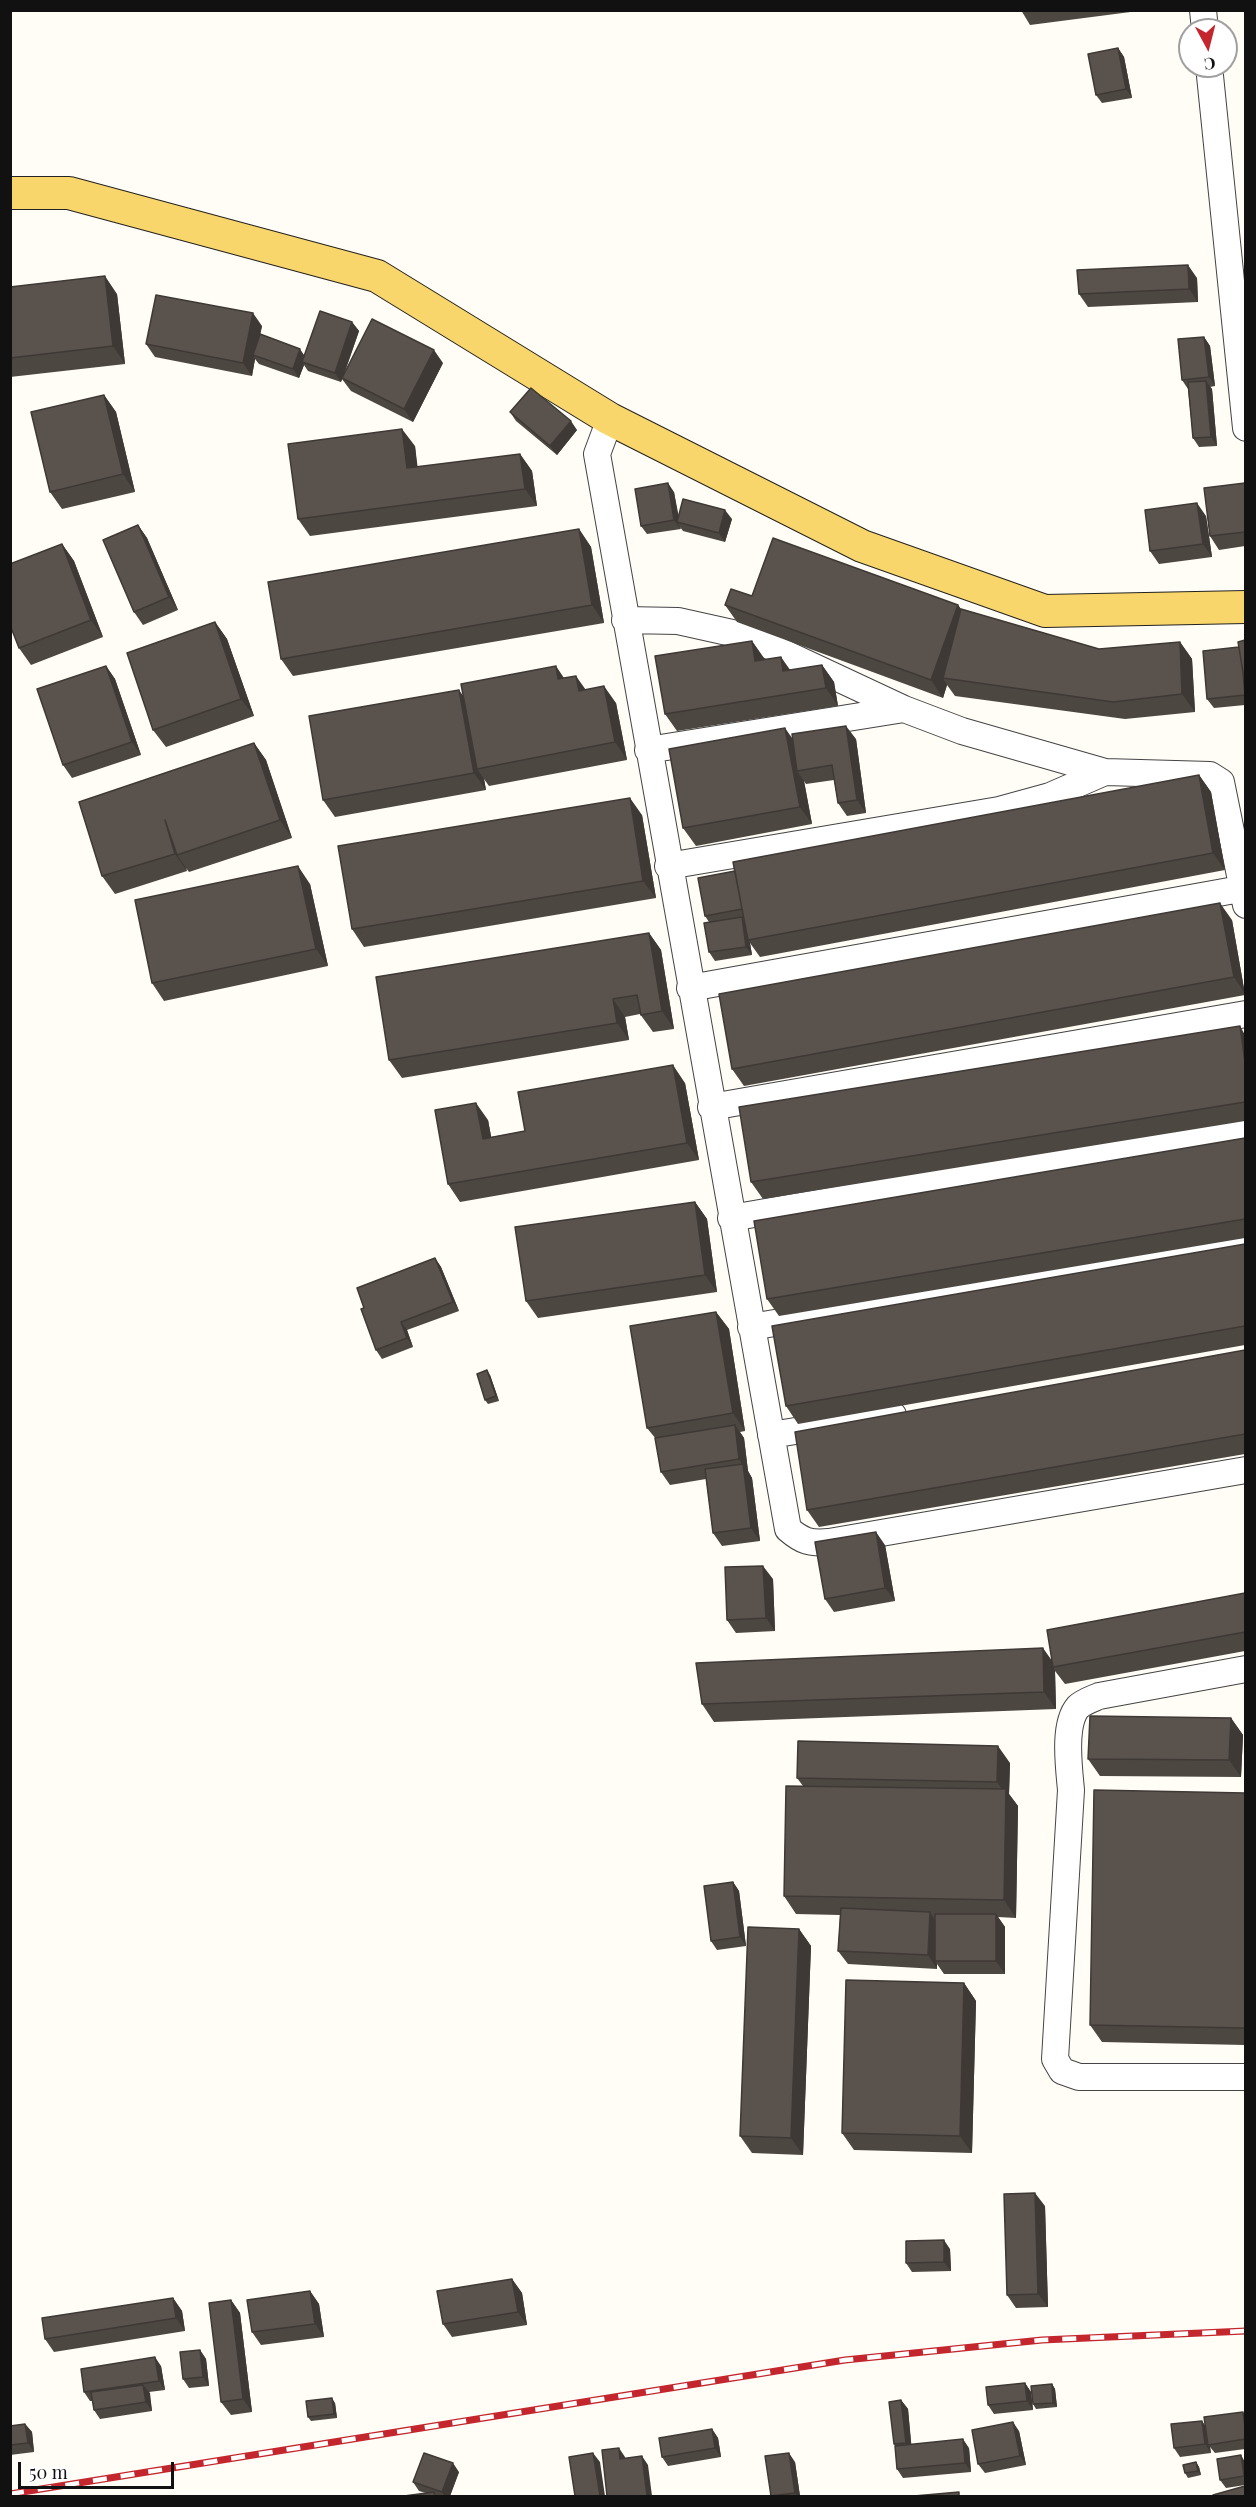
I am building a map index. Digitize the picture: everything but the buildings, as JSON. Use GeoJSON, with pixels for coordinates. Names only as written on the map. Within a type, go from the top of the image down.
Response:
{"type":"FeatureCollection","features":[{"type":"Feature","properties":{"kind":"main road"},"geometry":{"type":"LineString","coordinates":[[10,193],[69,193],[377,276],[610,419],[862,546],[1045,611],[1245,607]]}},
{"type":"Feature","properties":{"kind":"street"},"geometry":{"type":"LineString","coordinates":[[1210,78],[1245,428]]}},
{"type":"Feature","properties":{"kind":"street"},"geometry":{"type":"LineString","coordinates":[[610,419],[597,454],[668,866],[788,1529],[800,1540],[813,1544],[1245,1470]]}},
{"type":"Feature","properties":{"kind":"street"},"geometry":{"type":"LineString","coordinates":[[625,620],[678,621],[750,637],[904,709],[962,731],[1106,772],[1210,775],[1221,782],[1245,894],[690,988]]}},
{"type":"Feature","properties":{"kind":"street"},"geometry":{"type":"LineString","coordinates":[[648,750],[904,709]]}},
{"type":"Feature","properties":{"kind":"street"},"geometry":{"type":"LineString","coordinates":[[668,866],[999,810],[1050,796],[1106,772]]}},
{"type":"Feature","properties":{"kind":"street"},"geometry":{"type":"LineString","coordinates":[[711,1107],[1245,1014]]}},
{"type":"Feature","properties":{"kind":"street"},"geometry":{"type":"LineString","coordinates":[[731,1218],[1245,1129]]}},
{"type":"Feature","properties":{"kind":"street"},"geometry":{"type":"LineString","coordinates":[[751,1327],[1245,1243]]}},
{"type":"Feature","properties":{"kind":"street"},"geometry":{"type":"LineString","coordinates":[[771,1435],[921,1410]]}},
{"type":"Feature","properties":{"kind":"street"},"geometry":{"type":"LineString","coordinates":[[1245,1669],[1099,1696],[1079,1706],[1071,1719],[1068,1755],[1071,1790],[1055,2059],[1062,2071],[1079,2078],[1245,2077]]}},
{"type":"Feature","properties":{"kind":"railway"},"geometry":{"type":"LineString","coordinates":[[10,2494],[845,2360],[1042,2340],[1246,2331]]}}]}
